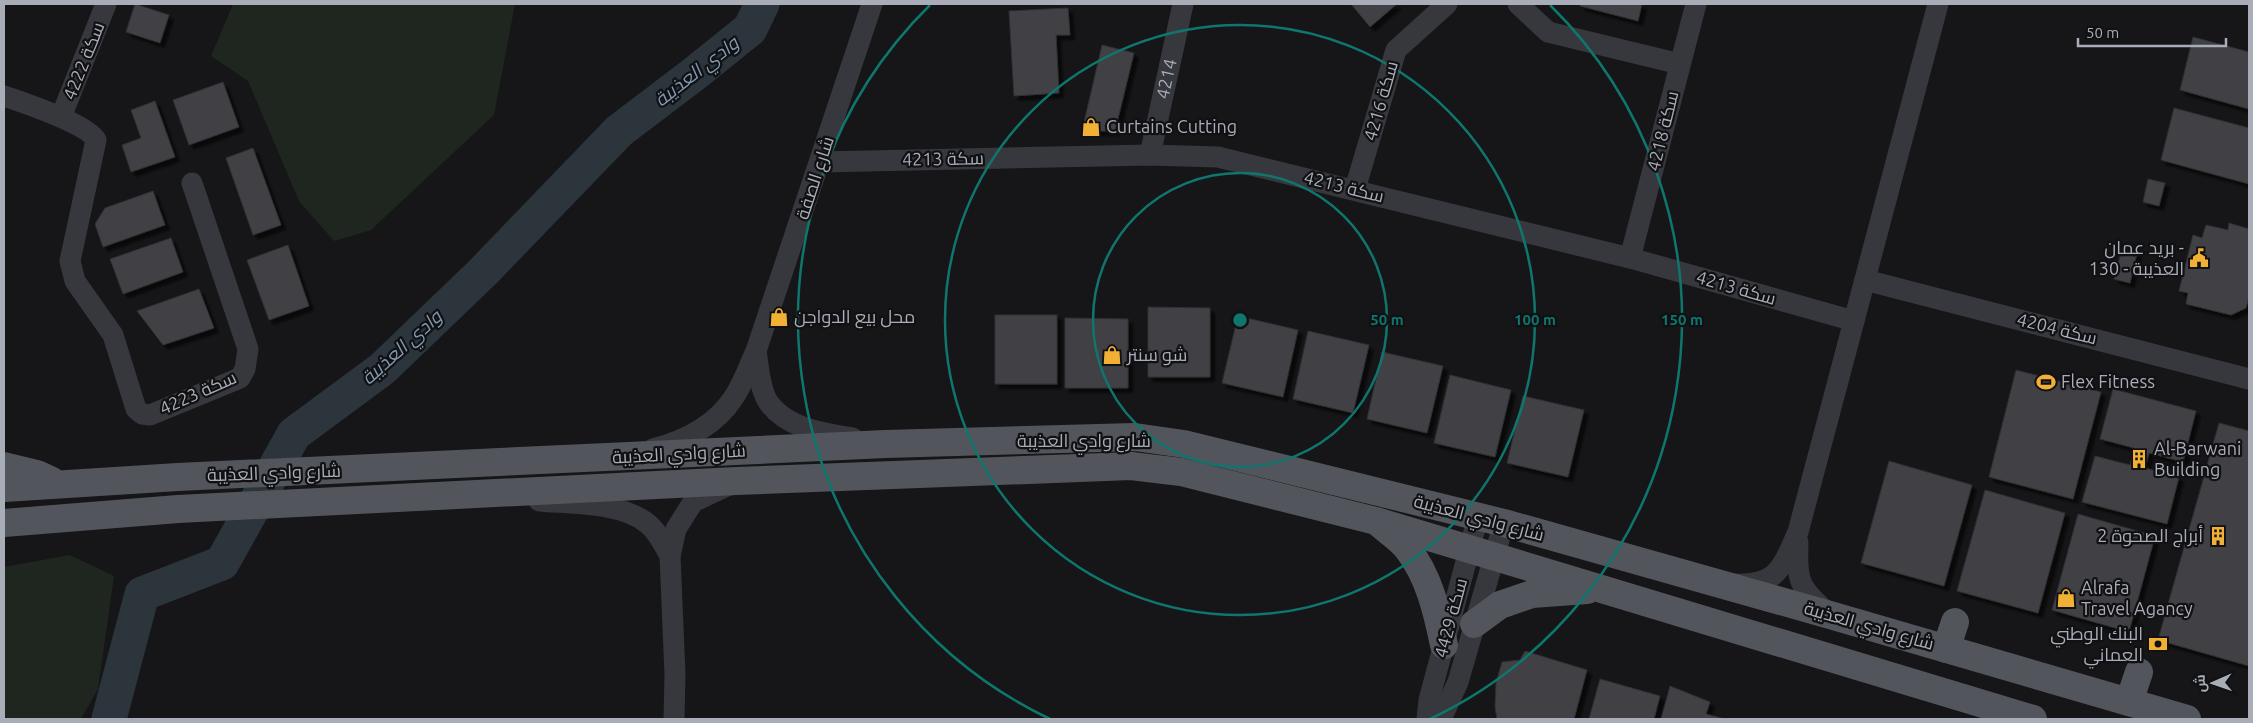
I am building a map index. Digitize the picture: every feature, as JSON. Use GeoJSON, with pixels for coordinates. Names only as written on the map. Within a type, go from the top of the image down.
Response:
{"type":"FeatureCollection","features":[{"type":"Feature","properties":{"kind":"main road","name":"شارع وادي العذيبة"},"geometry":{"type":"LineString","coordinates":[[4,488],[178,477],[885,444],[1134,437],[1184,444],[1491,520],[1830,615],[2187,719]]}},
{"type":"Feature","properties":{"kind":"main road"},"geometry":{"type":"LineString","coordinates":[[4,466],[37,474],[58,484]]}},
{"type":"Feature","properties":{"kind":"main road","name":"شارع وادي العذيبة"},"geometry":{"type":"LineString","coordinates":[[4,523],[178,509],[736,481],[1131,466],[1181,472],[1376,521],[2033,719]]}},
{"type":"Feature","properties":{"kind":"main road"},"geometry":{"type":"LineString","coordinates":[[1376,521],[1406,547],[1423,575],[1435,604],[1444,645]]}},
{"type":"Feature","properties":{"kind":"main road"},"geometry":{"type":"LineString","coordinates":[[1474,624],[1500,605],[1532,594],[1602,589]]}},
{"type":"Feature","properties":{"kind":"main road"},"geometry":{"type":"LineString","coordinates":[[1946,649],[1955,622]]}},
{"type":"Feature","properties":{"kind":"main road"},"geometry":{"type":"LineString","coordinates":[[2129,702],[2138,672]]}},
{"type":"Feature","properties":{"kind":"street","name":"سكة 4222"},"geometry":{"type":"LineString","coordinates":[[61,117],[106,4]]}},
{"type":"Feature","properties":{"kind":"street","name":"شارع الصفة"},"geometry":{"type":"LineString","coordinates":[[628,456],[665,446],[692,434],[716,419],[734,397],[756,351],[821,162],[872,4]]}},
{"type":"Feature","properties":{"kind":"street","name":"4214"},"geometry":{"type":"LineString","coordinates":[[1150,155],[1183,4]]}},
{"type":"Feature","properties":{"kind":"street","name":"سكة 4216"},"geometry":{"type":"LineString","coordinates":[[1355,189],[1396,50],[1447,4]]}},
{"type":"Feature","properties":{"kind":"street"},"geometry":{"type":"LineString","coordinates":[[1518,4],[1548,32],[1680,64]]}},
{"type":"Feature","properties":{"kind":"street","name":"سكة 4218"},"geometry":{"type":"LineString","coordinates":[[1630,258],[1696,4]]}},
{"type":"Feature","properties":{"kind":"street"},"geometry":{"type":"LineString","coordinates":[[1719,584],[1746,584],[1766,580],[1781,568],[1798,532],[1938,4]]}},
{"type":"Feature","properties":{"kind":"street","name":"سكة 4223"},"geometry":{"type":"LineString","coordinates":[[4,96],[61,117],[91,133],[96,144],[70,260],[71,272],[75,282],[113,336],[136,409],[142,414],[150,415],[240,378],[248,359],[248,349],[192,183]]}},
{"type":"Feature","properties":{"kind":"street","name":"سكة 4213"},"geometry":{"type":"LineString","coordinates":[[821,162],[1150,155],[1218,157],[1355,189],[1630,258],[1854,321]]}},
{"type":"Feature","properties":{"kind":"street","name":"سكة 4204"},"geometry":{"type":"LineString","coordinates":[[1865,280],[2249,379]]}},
{"type":"Feature","properties":{"kind":"street","name":"شارع الصفة"},"geometry":{"type":"LineString","coordinates":[[756,351],[761,384],[767,399],[778,415],[796,424],[825,433],[885,444]]}},
{"type":"Feature","properties":{"kind":"street"},"geometry":{"type":"LineString","coordinates":[[674,719],[675,683],[670,556],[676,529],[693,502],[736,481]]}},
{"type":"Feature","properties":{"kind":"street"},"geometry":{"type":"LineString","coordinates":[[484,495],[628,511],[648,524],[659,537],[670,556]]}},
{"type":"Feature","properties":{"kind":"street","name":"سكة 4429"},"geometry":{"type":"LineString","coordinates":[[1427,719],[1429,700],[1444,645],[1482,553],[1491,520]]}},
{"type":"Feature","properties":{"kind":"street"},"geometry":{"type":"LineString","coordinates":[[1798,532],[1797,569],[1800,584],[1808,596],[1830,615]]}},
{"type":"Feature","properties":{"kind":"street","name":"سكة 4429"},"geometry":{"type":"LineString","coordinates":[[1440,719],[1458,682],[1474,624],[1482,553]]}},
{"type":"Feature","properties":{"kind":"shaded area"},"geometry":{"type":"Polygon","coordinates":[[[233,4],[515,4],[494,115],[371,230],[334,241],[299,201],[248,81],[211,56],[233,4]]]}},
{"type":"Feature","properties":{"kind":"shaded area"},"geometry":{"type":"Polygon","coordinates":[[[70,555],[114,576],[98,689],[81,719],[4,719],[4,567],[70,555]]]}},
{"type":"Feature","properties":{"kind":"building"},"geometry":{"type":"Polygon","coordinates":[[[135,4],[169,15],[160,43],[126,32],[135,4]]]}},
{"type":"Feature","properties":{"kind":"building"},"geometry":{"type":"Polygon","coordinates":[[[1351,4],[1397,4],[1370,27],[1351,4]]]}},
{"type":"Feature","properties":{"kind":"building"},"geometry":{"type":"Polygon","coordinates":[[[1580,4],[1642,4],[1638,21],[1580,6],[1580,4]]]}},
{"type":"Feature","properties":{"kind":"building"},"geometry":{"type":"Polygon","coordinates":[[[1068,8],[1070,35],[1056,35],[1059,93],[1014,96],[1009,11],[1068,8]]]}},
{"type":"Feature","properties":{"kind":"building"},"geometry":{"type":"Polygon","coordinates":[[[2193,37],[2249,52],[2249,109],[2180,90],[2193,37]]]}},
{"type":"Feature","properties":{"kind":"building"},"geometry":{"type":"Polygon","coordinates":[[[1102,45],[1134,53],[1115,131],[1082,131],[1102,45]]]}},
{"type":"Feature","properties":{"kind":"building"},"geometry":{"type":"Polygon","coordinates":[[[223,82],[239,127],[189,145],[173,100],[223,82]]]}},
{"type":"Feature","properties":{"kind":"building"},"geometry":{"type":"Polygon","coordinates":[[[155,101],[175,157],[131,172],[122,145],[141,138],[131,110],[155,101]]]}},
{"type":"Feature","properties":{"kind":"building"},"geometry":{"type":"Polygon","coordinates":[[[2174,108],[2249,128],[2249,184],[2161,160],[2174,108]]]}},
{"type":"Feature","properties":{"kind":"building"},"geometry":{"type":"Polygon","coordinates":[[[253,148],[281,225],[253,235],[226,158],[253,148]]]}},
{"type":"Feature","properties":{"kind":"building"},"geometry":{"type":"Polygon","coordinates":[[[2148,179],[2165,183],[2159,206],[2143,202],[2148,179]]]}},
{"type":"Feature","properties":{"kind":"building"},"geometry":{"type":"Polygon","coordinates":[[[153,191],[165,225],[103,247],[95,224],[105,208],[153,191]]]}},
{"type":"Feature","properties":{"kind":"building"},"geometry":{"type":"Polygon","coordinates":[[[2229,223],[2249,229],[2249,297],[2246,308],[2231,315],[2186,304],[2188,293],[2179,291],[2193,235],[2202,238],[2206,225],[2228,230],[2229,223]]]}},
{"type":"Feature","properties":{"kind":"building"},"geometry":{"type":"Polygon","coordinates":[[[171,238],[183,272],[123,294],[110,259],[171,238]]]}},
{"type":"Feature","properties":{"kind":"building"},"geometry":{"type":"Polygon","coordinates":[[[288,245],[309,306],[269,320],[247,260],[288,245]]]}},
{"type":"Feature","properties":{"kind":"building"},"geometry":{"type":"Polygon","coordinates":[[[2122,249],[2137,253],[2130,283],[2114,279],[2122,249]]]}},
{"type":"Feature","properties":{"kind":"building"},"geometry":{"type":"Polygon","coordinates":[[[199,289],[214,328],[163,345],[137,311],[199,289]]]}},
{"type":"Feature","properties":{"kind":"building"},"geometry":{"type":"Polygon","coordinates":[[[1148,307],[1210,308],[1210,377],[1148,377],[1148,307]]]}},
{"type":"Feature","properties":{"kind":"building"},"geometry":{"type":"Polygon","coordinates":[[[995,315],[1057,315],[1057,384],[995,384],[995,315]]]}},
{"type":"Feature","properties":{"kind":"building"},"geometry":{"type":"Polygon","coordinates":[[[1238,316],[1298,330],[1283,397],[1222,383],[1238,316]]]}},
{"type":"Feature","properties":{"kind":"building"},"geometry":{"type":"Polygon","coordinates":[[[1065,318],[1128,319],[1128,388],[1065,388],[1065,318]]]}},
{"type":"Feature","properties":{"kind":"building"},"geometry":{"type":"Polygon","coordinates":[[[1308,331],[1369,345],[1353,413],[1293,399],[1308,331]]]}},
{"type":"Feature","properties":{"kind":"building"},"geometry":{"type":"Polygon","coordinates":[[[1382,352],[1443,366],[1427,433],[1367,419],[1382,352]]]}},
{"type":"Feature","properties":{"kind":"building"},"geometry":{"type":"Polygon","coordinates":[[[2016,370],[2101,392],[2073,499],[1989,477],[2016,370]]]}},
{"type":"Feature","properties":{"kind":"building"},"geometry":{"type":"Polygon","coordinates":[[[1450,375],[1511,390],[1495,457],[1434,443],[1450,375]]]}},
{"type":"Feature","properties":{"kind":"building","name":"Al-Barwani Building"},"geometry":{"type":"Polygon","coordinates":[[[2113,389],[2196,411],[2183,462],[2149,453],[2145,468],[2179,477],[2167,524],[2082,502],[2095,456],[2130,465],[2134,448],[2100,439],[2113,389]]]}},
{"type":"Feature","properties":{"kind":"building"},"geometry":{"type":"Polygon","coordinates":[[[1523,396],[1584,410],[1568,477],[1507,463],[1523,396]]]}},
{"type":"Feature","properties":{"kind":"building","name":"أبراج الصحوة 2"},"geometry":{"type":"Polygon","coordinates":[[[2219,423],[2249,431],[2249,666],[2158,640],[2219,423]]]}},
{"type":"Feature","properties":{"kind":"building"},"geometry":{"type":"Polygon","coordinates":[[[1889,461],[1972,485],[1944,586],[1861,563],[1889,461]]]}},
{"type":"Feature","properties":{"kind":"building"},"geometry":{"type":"Polygon","coordinates":[[[1985,490],[2065,513],[2038,613],[1957,591],[1985,490]]]}},
{"type":"Feature","properties":{"kind":"building"},"geometry":{"type":"Polygon","coordinates":[[[2078,514],[2155,536],[2129,632],[2052,610],[2078,514]]]}},
{"type":"Feature","properties":{"kind":"building"},"geometry":{"type":"Polygon","coordinates":[[[1525,651],[1587,670],[1574,719],[1497,719],[1495,707],[1496,683],[1502,662],[1520,660],[1525,651]]]}},
{"type":"Feature","properties":{"kind":"building"},"geometry":{"type":"Polygon","coordinates":[[[1600,679],[1660,696],[1654,719],[1589,719],[1600,679]]]}},
{"type":"Feature","properties":{"kind":"building"},"geometry":{"type":"Polygon","coordinates":[[[1670,686],[1710,702],[1706,714],[1725,719],[1661,719],[1670,686]]]}},
{"type":"Feature","properties":{"kind":"waterway","name":"وادي العذيبة"},"geometry":{"type":"LineString","coordinates":[[109,719],[142,594],[222,563],[294,434],[382,369],[483,272],[619,131],[750,29],[762,4]]}},
{"type":"Feature","properties":{"kind":"place","name":"Curtains Cutting"},"geometry":{"type":"Point","coordinates":[1091,127]}},
{"type":"Feature","properties":{"kind":"place","name":"بريد عمان - العذيبة - 130"},"geometry":{"type":"Point","coordinates":[2199,258]}},
{"type":"Feature","properties":{"kind":"place","name":"محل بيع الدواجن"},"geometry":{"type":"Point","coordinates":[779,317]}},
{"type":"Feature","properties":{"kind":"place","name":"شو سنتر"},"geometry":{"type":"Point","coordinates":[1112,355]}},
{"type":"Feature","properties":{"kind":"place","name":"Flex Fitness"},"geometry":{"type":"Point","coordinates":[2046,382]}},
{"type":"Feature","properties":{"kind":"place","name":"Al-Barwani Building"},"geometry":{"type":"Point","coordinates":[2139,459]}},
{"type":"Feature","properties":{"kind":"place","name":"أبراج الصحوة 2"},"geometry":{"type":"Point","coordinates":[2218,536]}},
{"type":"Feature","properties":{"kind":"place","name":"Alrafa Travel Agancy"},"geometry":{"type":"Point","coordinates":[2066,598]}},
{"type":"Feature","properties":{"kind":"place","name":"البنك الوطني العماني"},"geometry":{"type":"Point","coordinates":[2158,644]}}]}
